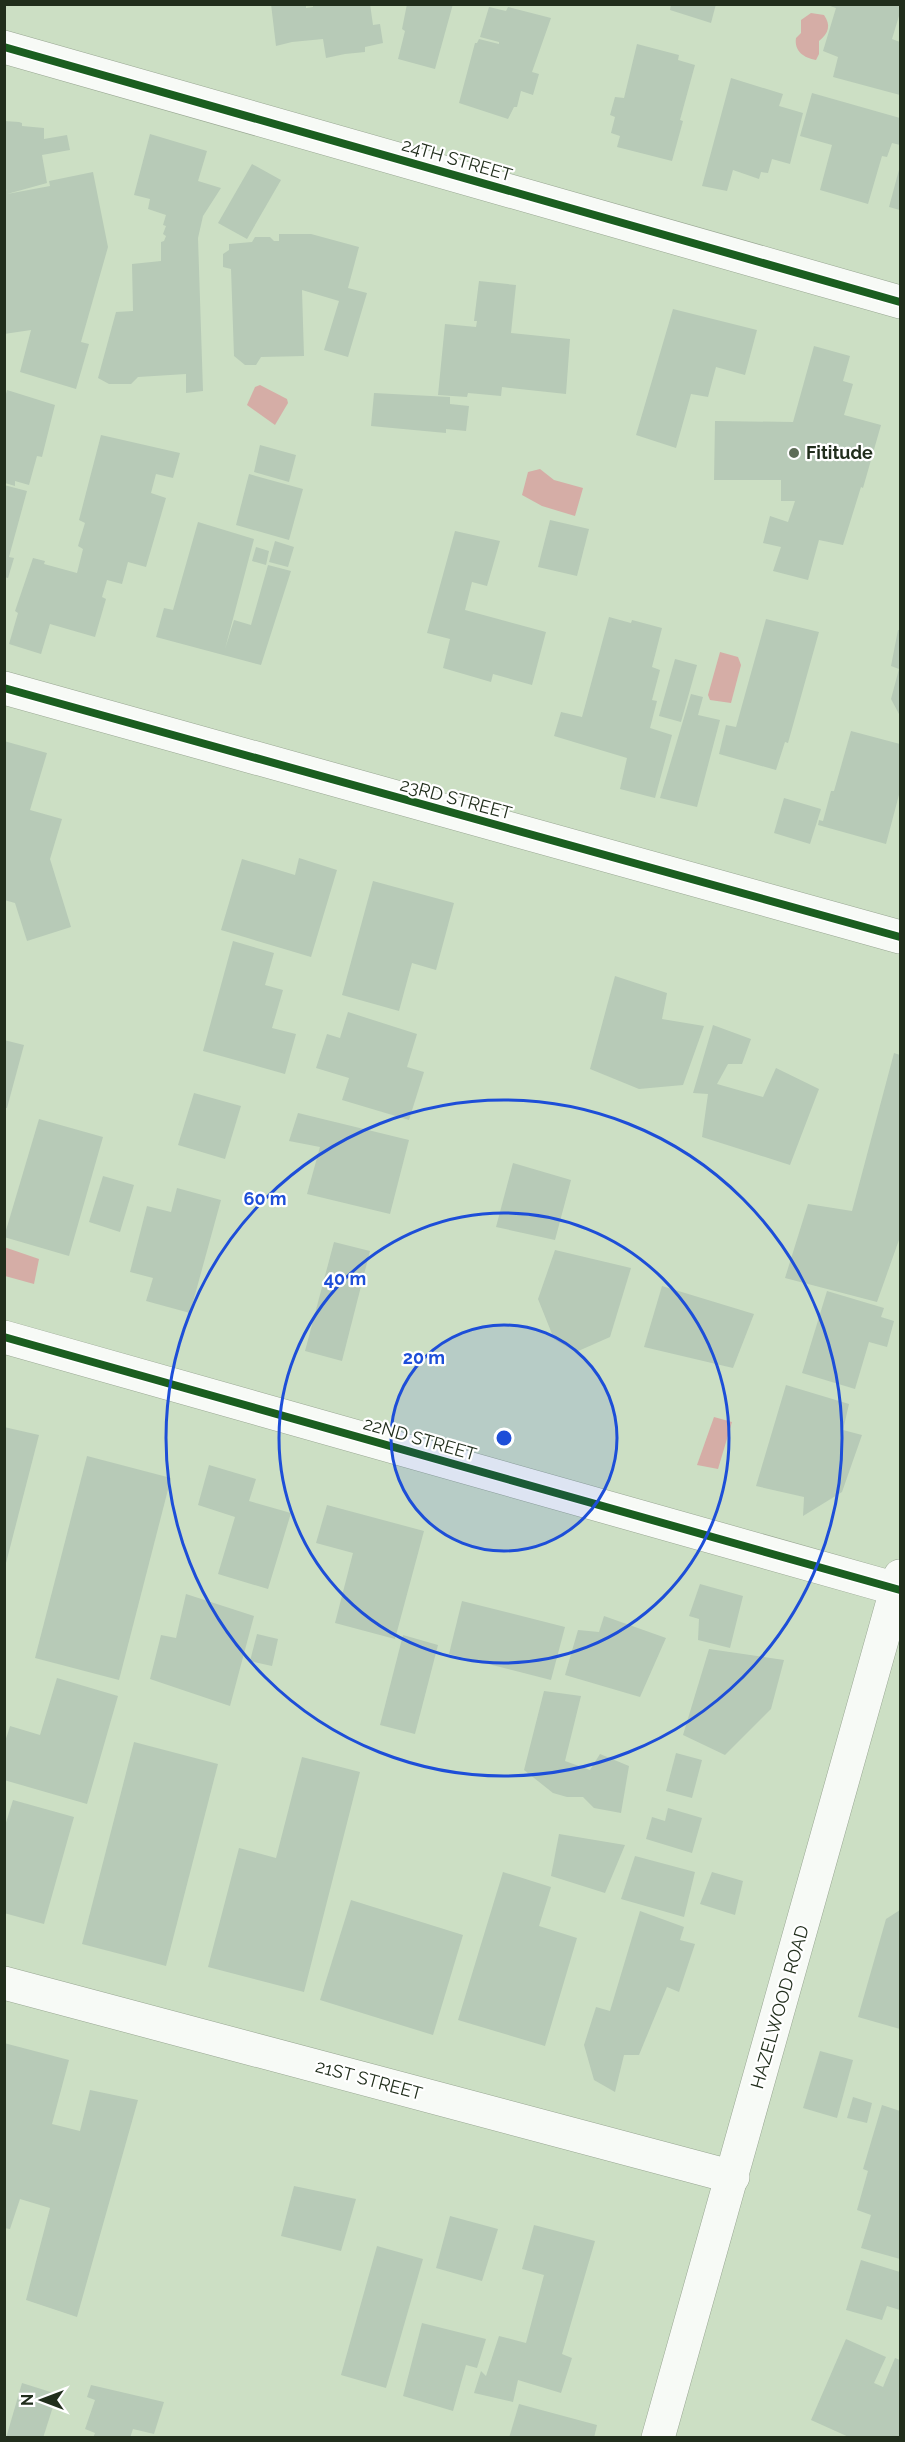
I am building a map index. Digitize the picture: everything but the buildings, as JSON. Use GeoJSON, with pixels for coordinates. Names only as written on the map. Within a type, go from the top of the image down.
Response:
{"type":"FeatureCollection","features":[{"type":"Feature","properties":{"kind":"street","name":"24TH STREET"},"geometry":{"type":"LineString","coordinates":[[4,47],[900,302]]}},
{"type":"Feature","properties":{"kind":"street","name":"23RD STREET"},"geometry":{"type":"LineString","coordinates":[[4,688],[900,937]]}},
{"type":"Feature","properties":{"kind":"street","name":"22ND STREET"},"geometry":{"type":"LineString","coordinates":[[4,1337],[899,1585]]}},
{"type":"Feature","properties":{"kind":"street","name":"HAZELWOOD ROAD"},"geometry":{"type":"LineString","coordinates":[[658,2438],[899,1585]]}},
{"type":"Feature","properties":{"kind":"street","name":"21ST STREET"},"geometry":{"type":"LineString","coordinates":[[4,1983],[733,2177]]}},
{"type":"Feature","properties":{"kind":"shaded area"},"geometry":{"type":"Polygon","coordinates":[[[811,13],[824,15],[828,26],[827,32],[819,41],[819,54],[816,60],[801,53],[796,43],[796,38],[801,33],[801,20],[811,13]]]}},
{"type":"Feature","properties":{"kind":"shaded area"},"geometry":{"type":"Polygon","coordinates":[[[260,385],[287,399],[288,403],[275,425],[247,405],[255,387],[260,385]]]}},
{"type":"Feature","properties":{"kind":"shaded area"},"geometry":{"type":"Polygon","coordinates":[[[540,469],[554,480],[583,488],[575,516],[542,506],[522,495],[528,472],[540,469]]]}},
{"type":"Feature","properties":{"kind":"shaded area"},"geometry":{"type":"Polygon","coordinates":[[[720,652],[738,657],[741,665],[731,703],[710,700],[708,695],[720,652]]]}},
{"type":"Feature","properties":{"kind":"shaded area"},"geometry":{"type":"Polygon","coordinates":[[[4,1247],[39,1259],[34,1284],[5,1276],[4,1247]]]}},
{"type":"Feature","properties":{"kind":"shaded area"},"geometry":{"type":"Polygon","coordinates":[[[714,1417],[732,1422],[718,1469],[697,1465],[714,1417]]]}},
{"type":"Feature","properties":{"kind":"cycle path"},"geometry":{"type":"LineString","coordinates":[[4,47],[900,302]]}},
{"type":"Feature","properties":{"kind":"cycle path"},"geometry":{"type":"LineString","coordinates":[[4,688],[900,937]]}},
{"type":"Feature","properties":{"kind":"cycle path"},"geometry":{"type":"LineString","coordinates":[[4,1337],[900,1590]]}},
{"type":"Feature","properties":{"kind":"place","name":"Fititude"},"geometry":{"type":"Point","coordinates":[794,453]}}]}
